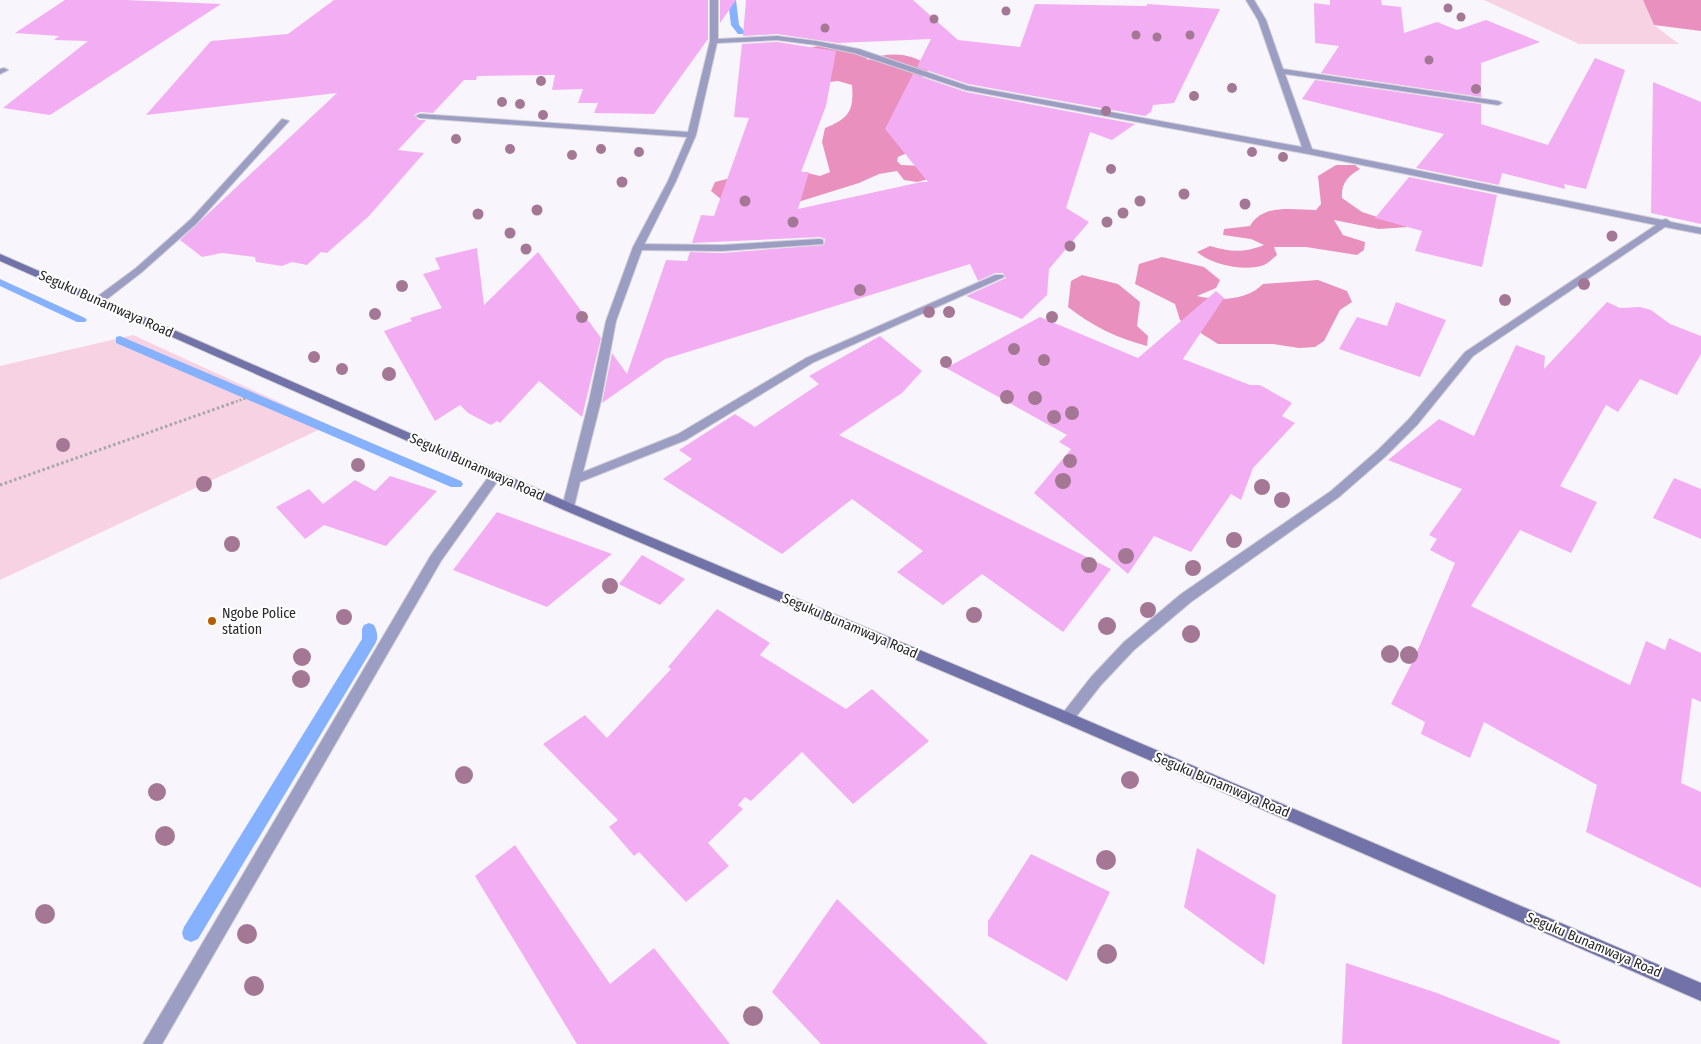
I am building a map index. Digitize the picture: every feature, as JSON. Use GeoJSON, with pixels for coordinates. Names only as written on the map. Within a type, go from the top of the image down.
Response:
{"type":"FeatureCollection","features":[{"type":"Feature","properties":{"kind":"main road","name":"Seguku Bunamwaya Road"},"geometry":{"type":"LineString","coordinates":[[0,257],[568,507],[1067,718],[1701,992]]}},
{"type":"Feature","properties":{"kind":"street"},"geometry":{"type":"LineString","coordinates":[[568,507],[611,321],[638,247],[672,181],[692,135],[714,41],[714,0]]}},
{"type":"Feature","properties":{"kind":"street"},"geometry":{"type":"LineString","coordinates":[[1250,0],[1262,20],[1308,151]]}},
{"type":"Feature","properties":{"kind":"street"},"geometry":{"type":"LineString","coordinates":[[714,41],[776,38],[816,43],[856,51],[966,88],[1308,151],[1666,222],[1701,231]]}},
{"type":"Feature","properties":{"kind":"street"},"geometry":{"type":"LineString","coordinates":[[1280,71],[1498,103]]}},
{"type":"Feature","properties":{"kind":"street"},"geometry":{"type":"LineString","coordinates":[[420,116],[692,135]]}},
{"type":"Feature","properties":{"kind":"street"},"geometry":{"type":"LineString","coordinates":[[98,301],[139,270],[194,221],[286,121]]}},
{"type":"Feature","properties":{"kind":"street"},"geometry":{"type":"LineString","coordinates":[[1067,718],[1096,681],[1129,646],[1186,598],[1335,494],[1382,453],[1412,422],[1470,354],[1666,222]]}},
{"type":"Feature","properties":{"kind":"street"},"geometry":{"type":"LineString","coordinates":[[638,247],[722,248],[820,242]]}},
{"type":"Feature","properties":{"kind":"street"},"geometry":{"type":"LineString","coordinates":[[576,479],[682,437],[810,360],[999,277]]}},
{"type":"Feature","properties":{"kind":"street"},"geometry":{"type":"LineString","coordinates":[[152,1044],[436,558],[496,475]]}},
{"type":"Feature","properties":{"kind":"path"},"geometry":{"type":"LineString","coordinates":[[0,485],[286,384]]}},
{"type":"Feature","properties":{"kind":"shaded area"},"geometry":{"type":"Polygon","coordinates":[[[1484,0],[1643,0],[1654,25],[1679,44],[1579,44],[1484,0]]]}},
{"type":"Feature","properties":{"kind":"shaded area"},"geometry":{"type":"Polygon","coordinates":[[[1643,0],[1701,0],[1701,31],[1654,25],[1643,0]]]}},
{"type":"Feature","properties":{"kind":"shaded area"},"geometry":{"type":"Polygon","coordinates":[[[829,43],[855,49],[868,60],[875,57],[898,55],[913,58],[927,65],[928,74],[915,80],[907,153],[898,157],[897,161],[901,165],[923,166],[929,179],[917,182],[904,180],[897,171],[879,174],[859,183],[798,202],[722,200],[711,191],[715,182],[778,166],[820,176],[830,172],[822,142],[825,128],[845,117],[851,107],[852,85],[838,81],[806,85],[810,48],[829,43]]]}},
{"type":"Feature","properties":{"kind":"shaded area"},"geometry":{"type":"Polygon","coordinates":[[[1336,165],[1355,165],[1360,169],[1346,180],[1342,198],[1362,212],[1408,227],[1379,229],[1334,220],[1343,235],[1365,242],[1364,250],[1357,255],[1306,247],[1274,247],[1277,255],[1266,264],[1248,268],[1220,264],[1203,257],[1197,252],[1210,246],[1237,251],[1264,245],[1251,239],[1223,235],[1224,229],[1250,226],[1263,214],[1280,209],[1316,210],[1321,204],[1318,176],[1336,165]]]}},
{"type":"Feature","properties":{"kind":"shaded area"},"geometry":{"type":"Polygon","coordinates":[[[1162,257],[1204,267],[1220,280],[1216,288],[1197,296],[1214,299],[1240,297],[1249,294],[1263,284],[1318,280],[1347,291],[1352,302],[1340,310],[1324,341],[1315,347],[1299,348],[1273,344],[1218,344],[1180,320],[1175,304],[1135,284],[1139,264],[1162,257]]]}},
{"type":"Feature","properties":{"kind":"shaded area"},"geometry":{"type":"Polygon","coordinates":[[[1082,275],[1118,284],[1140,302],[1137,326],[1148,336],[1147,346],[1105,331],[1068,307],[1071,281],[1082,275]]]}},
{"type":"Feature","properties":{"kind":"shaded area"},"geometry":{"type":"Polygon","coordinates":[[[133,335],[329,425],[0,580],[0,366],[133,335]]]}},
{"type":"Feature","properties":{"kind":"building"},"geometry":{"type":"Polygon","coordinates":[[[65,0],[126,0],[221,4],[50,115],[3,108],[88,41],[54,40],[59,36],[15,33],[65,0]]]}},
{"type":"Feature","properties":{"kind":"building"},"geometry":{"type":"Polygon","coordinates":[[[334,0],[708,0],[708,39],[654,114],[594,113],[598,103],[578,103],[583,89],[552,90],[555,75],[477,76],[476,80],[464,80],[433,113],[420,112],[414,115],[419,120],[426,120],[398,150],[424,153],[369,216],[327,253],[321,252],[307,265],[292,262],[282,266],[256,262],[255,257],[222,253],[202,257],[180,240],[337,93],[146,115],[211,41],[288,34],[334,0]]]}},
{"type":"Feature","properties":{"kind":"building"},"geometry":{"type":"Polygon","coordinates":[[[720,0],[736,0],[720,23],[720,0]]]}},
{"type":"Feature","properties":{"kind":"building"},"geometry":{"type":"Polygon","coordinates":[[[746,0],[913,0],[958,40],[1020,47],[1035,4],[1147,6],[1147,4],[1220,9],[1174,103],[1153,105],[1151,112],[1145,116],[968,84],[917,67],[931,39],[838,43],[777,34],[743,36],[746,0]]]}},
{"type":"Feature","properties":{"kind":"building"},"geometry":{"type":"Polygon","coordinates":[[[1330,0],[1381,0],[1382,5],[1401,7],[1404,33],[1437,22],[1457,30],[1486,20],[1540,42],[1481,63],[1481,97],[1321,73],[1339,46],[1315,43],[1314,3],[1330,5],[1330,0]]]}},
{"type":"Feature","properties":{"kind":"building"},"geometry":{"type":"Polygon","coordinates":[[[777,42],[836,51],[826,106],[801,172],[809,172],[798,209],[928,182],[885,129],[913,74],[966,92],[1135,124],[1112,140],[1090,132],[1066,208],[1089,222],[1049,269],[1047,295],[1022,319],[966,296],[1006,278],[1003,273],[995,273],[978,281],[970,264],[665,359],[602,403],[612,353],[627,374],[666,260],[687,261],[690,252],[722,253],[824,245],[825,239],[820,237],[692,243],[701,215],[714,216],[749,118],[734,117],[742,44],[777,42]]]}},
{"type":"Feature","properties":{"kind":"building"},"geometry":{"type":"Polygon","coordinates":[[[1595,58],[1625,70],[1586,189],[1564,184],[1565,189],[1502,173],[1499,185],[1416,168],[1444,134],[1302,99],[1315,80],[1481,104],[1481,124],[1548,145],[1595,58]]]}},
{"type":"Feature","properties":{"kind":"building"},"geometry":{"type":"Polygon","coordinates":[[[1653,82],[1701,102],[1701,224],[1651,213],[1653,82]]]}},
{"type":"Feature","properties":{"kind":"building"},"geometry":{"type":"Polygon","coordinates":[[[1409,177],[1497,195],[1482,267],[1415,251],[1422,231],[1375,218],[1409,177]]]}},
{"type":"Feature","properties":{"kind":"building"},"geometry":{"type":"Polygon","coordinates":[[[477,248],[484,305],[538,252],[601,338],[582,417],[539,381],[500,423],[497,421],[491,425],[468,413],[460,405],[435,421],[384,331],[412,321],[410,318],[442,308],[423,274],[440,269],[435,258],[477,248]]]}},
{"type":"Feature","properties":{"kind":"building"},"geometry":{"type":"Polygon","coordinates":[[[1216,291],[1224,298],[1183,359],[1250,385],[1260,385],[1292,403],[1282,416],[1295,423],[1253,468],[1241,500],[1231,494],[1191,552],[1154,536],[1128,574],[1034,493],[1071,449],[1059,442],[1067,435],[946,368],[1040,317],[1138,358],[1216,291]]]}},
{"type":"Feature","properties":{"kind":"building"},"geometry":{"type":"Polygon","coordinates":[[[1396,302],[1446,320],[1420,377],[1339,349],[1357,317],[1387,326],[1396,302]]]}},
{"type":"Feature","properties":{"kind":"building"},"geometry":{"type":"Polygon","coordinates":[[[1607,302],[1620,308],[1640,307],[1651,310],[1670,324],[1701,336],[1701,354],[1677,395],[1640,379],[1618,412],[1606,405],[1560,486],[1597,502],[1571,553],[1520,530],[1471,606],[1630,685],[1646,641],[1665,650],[1669,638],[1701,653],[1701,702],[1692,698],[1681,783],[1701,792],[1701,888],[1586,832],[1597,785],[1484,722],[1470,758],[1421,734],[1425,722],[1391,704],[1413,661],[1455,563],[1430,550],[1437,539],[1429,535],[1462,489],[1388,460],[1439,419],[1474,436],[1516,345],[1545,356],[1544,369],[1607,302]]]}},
{"type":"Feature","properties":{"kind":"building"},"geometry":{"type":"Polygon","coordinates":[[[880,336],[922,371],[902,393],[839,435],[1111,569],[1063,632],[982,574],[943,605],[897,572],[923,551],[852,499],[782,554],[663,479],[692,459],[679,450],[735,414],[755,427],[819,384],[809,376],[880,336]]]}},
{"type":"Feature","properties":{"kind":"building"},"geometry":{"type":"Polygon","coordinates":[[[390,476],[437,491],[386,546],[324,525],[305,539],[276,507],[309,489],[323,504],[355,480],[375,491],[390,476]]]}},
{"type":"Feature","properties":{"kind":"building"},"geometry":{"type":"Polygon","coordinates":[[[1674,478],[1701,489],[1701,539],[1653,518],[1674,478]]]}},
{"type":"Feature","properties":{"kind":"building"},"geometry":{"type":"Polygon","coordinates":[[[497,512],[612,554],[547,607],[453,570],[497,512]]]}},
{"type":"Feature","properties":{"kind":"building"},"geometry":{"type":"Polygon","coordinates":[[[642,555],[685,579],[660,605],[619,584],[642,555]]]}},
{"type":"Feature","properties":{"kind":"building"},"geometry":{"type":"Polygon","coordinates":[[[717,609],[770,643],[760,655],[846,709],[872,689],[929,741],[853,804],[802,752],[751,801],[745,797],[738,805],[743,809],[708,843],[729,866],[686,902],[639,852],[634,856],[609,827],[618,820],[543,744],[585,715],[607,738],[671,669],[668,667],[717,609]]]}},
{"type":"Feature","properties":{"kind":"building"},"geometry":{"type":"Polygon","coordinates":[[[515,845],[610,984],[654,948],[730,1044],[577,1044],[475,876],[515,845]]]}},
{"type":"Feature","properties":{"kind":"building"},"geometry":{"type":"Polygon","coordinates":[[[1197,848],[1276,895],[1264,965],[1184,907],[1197,848]]]}},
{"type":"Feature","properties":{"kind":"building"},"geometry":{"type":"Polygon","coordinates":[[[1031,854],[1110,892],[1067,981],[988,936],[988,921],[1031,854]]]}},
{"type":"Feature","properties":{"kind":"building"},"geometry":{"type":"Polygon","coordinates":[[[837,899],[988,1044],[821,1044],[772,992],[837,899]]]}},
{"type":"Feature","properties":{"kind":"building"},"geometry":{"type":"Polygon","coordinates":[[[1346,963],[1437,993],[1560,1041],[1559,1044],[1342,1044],[1346,963]]]}},
{"type":"Feature","properties":{"kind":"waterway"},"geometry":{"type":"LineString","coordinates":[[732,0],[735,25],[741,32]]}},
{"type":"Feature","properties":{"kind":"waterway"},"geometry":{"type":"LineString","coordinates":[[0,282],[81,320]]}},
{"type":"Feature","properties":{"kind":"waterway"},"geometry":{"type":"LineString","coordinates":[[120,340],[456,484]]}},
{"type":"Feature","properties":{"kind":"waterway"},"geometry":{"type":"LineString","coordinates":[[191,933],[370,640],[369,629]]}},
{"type":"Feature","properties":{"kind":"place","name":"Ngobe Police station"},"geometry":{"type":"Point","coordinates":[212,621]}}]}
